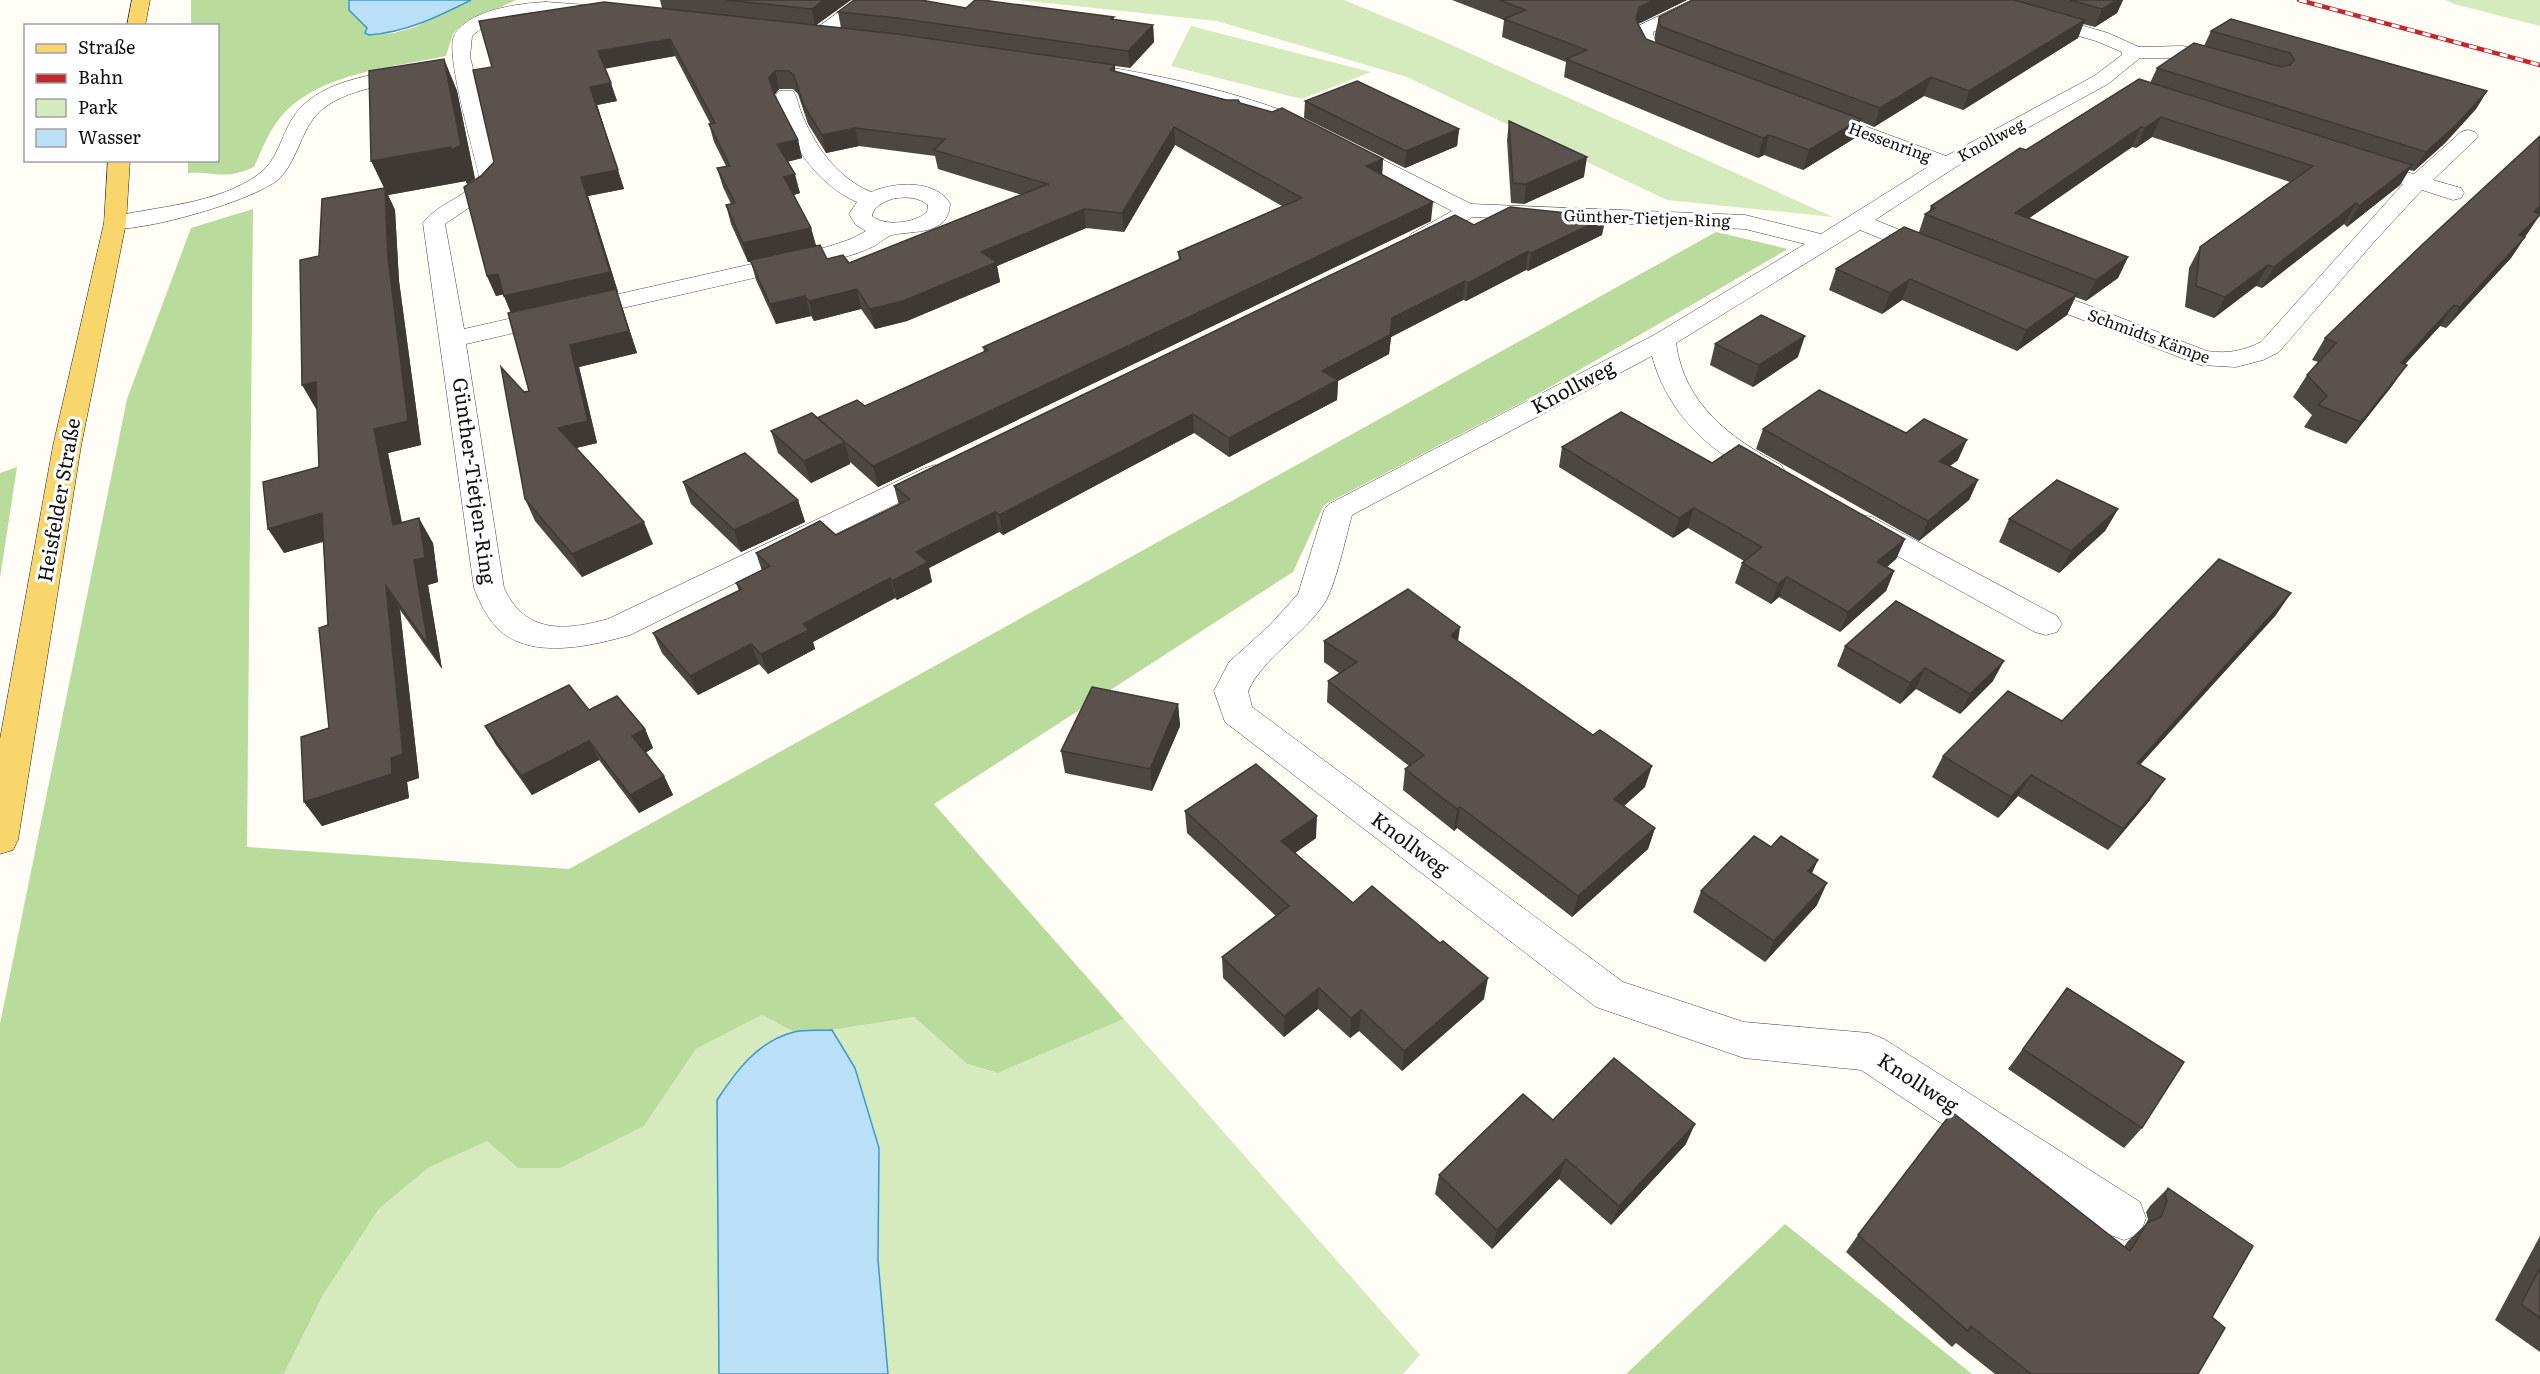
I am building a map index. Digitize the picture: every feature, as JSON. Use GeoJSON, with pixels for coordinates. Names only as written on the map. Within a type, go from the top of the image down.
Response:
{"type":"FeatureCollection","features":[{"type":"Feature","properties":{"kind":"main road"},"geometry":{"type":"LineString","coordinates":[[136,24],[141,0]]}},
{"type":"Feature","properties":{"kind":"main road","name":"Heisfelder Straße"},"geometry":{"type":"LineString","coordinates":[[0,840],[67,446],[115,223],[119,162]]}},
{"type":"Feature","properties":{"kind":"street"},"geometry":{"type":"LineString","coordinates":[[849,37],[809,33],[866,0]]}},
{"type":"Feature","properties":{"kind":"street"},"geometry":{"type":"LineString","coordinates":[[1692,69],[1650,51],[1644,42],[1644,30],[1706,0]]}},
{"type":"Feature","properties":{"kind":"street"},"geometry":{"type":"LineString","coordinates":[[1975,0],[2102,37],[2132,51],[2183,52],[2242,70]]}},
{"type":"Feature","properties":{"kind":"street","name":"Günther-Tietjen-Ring"},"geometry":{"type":"LineString","coordinates":[[643,15],[557,6],[510,12],[482,21],[466,32],[446,67],[490,176],[489,181],[479,191],[444,212],[434,223],[489,588],[500,611],[517,626],[535,635],[572,638],[619,627],[953,465]]}},
{"type":"Feature","properties":{"kind":"street","name":"Knollweg"},"geometry":{"type":"LineString","coordinates":[[2124,1218],[1869,1052],[1744,1040],[1610,995],[1237,713],[1231,691],[1241,670],[1280,633],[1311,598],[1339,510],[1663,340],[1825,242],[1947,164],[2112,84],[2132,57],[2132,51]]}},
{"type":"Feature","properties":{"kind":"street"},"geometry":{"type":"LineString","coordinates":[[115,223],[209,201],[254,186],[276,169],[302,118],[319,103],[364,84],[446,67]]}},
{"type":"Feature","properties":{"kind":"street","name":"Günther-Tietjen-Ring"},"geometry":{"type":"LineString","coordinates":[[1074,68],[1166,83],[1264,109],[1467,210],[1745,222],[1825,242]]}},
{"type":"Feature","properties":{"kind":"street"},"geometry":{"type":"LineString","coordinates":[[786,95],[788,109],[829,174],[845,188],[871,200]]}},
{"type":"Feature","properties":{"kind":"street","name":"Hessenring"},"geometry":{"type":"LineString","coordinates":[[1803,110],[1947,164]]}},
{"type":"Feature","properties":{"kind":"street","name":"Schmidts Kämpe"},"geometry":{"type":"LineString","coordinates":[[2004,280],[2199,357],[2221,361],[2237,359],[2270,346],[2354,247],[2468,136]]}},
{"type":"Feature","properties":{"kind":"street"},"geometry":{"type":"LineString","coordinates":[[2385,172],[2453,193]]}},
{"type":"Feature","properties":{"kind":"street"},"geometry":{"type":"LineString","coordinates":[[904,191],[927,194],[939,203],[938,214],[921,225],[897,230],[885,229],[863,221],[860,214],[863,207],[881,195],[904,191]]}},
{"type":"Feature","properties":{"kind":"street"},"geometry":{"type":"LineString","coordinates":[[1394,251],[1448,224],[1467,210]]}},
{"type":"Feature","properties":{"kind":"street"},"geometry":{"type":"LineString","coordinates":[[1858,221],[1952,259]]}},
{"type":"Feature","properties":{"kind":"street"},"geometry":{"type":"LineString","coordinates":[[453,339],[833,253],[866,241],[885,229]]}},
{"type":"Feature","properties":{"kind":"street"},"geometry":{"type":"LineString","coordinates":[[1663,340],[1664,357],[1695,417],[1725,445],[1793,484]]}},
{"type":"Feature","properties":{"kind":"street"},"geometry":{"type":"LineString","coordinates":[[1842,513],[2046,624]]}},
{"type":"Feature","properties":{"kind":"green space"},"geometry":{"type":"Polygon","coordinates":[[[191,0],[349,0],[348,3],[369,35],[394,33],[415,27],[471,0],[516,0],[462,25],[453,34],[446,56],[354,75],[310,93],[292,106],[277,122],[254,167],[228,175],[188,173],[188,162],[219,162],[219,24],[191,24],[191,0]]]}},
{"type":"Feature","properties":{"kind":"green space"},"geometry":{"type":"Polygon","coordinates":[[[1019,0],[1344,0],[1436,38],[1833,217],[1667,200],[1407,77],[1217,21],[1019,0]]]}},
{"type":"Feature","properties":{"kind":"green space"},"geometry":{"type":"Polygon","coordinates":[[[2445,0],[2540,0],[2540,26],[2454,4],[2445,0]]]}},
{"type":"Feature","properties":{"kind":"green space"},"geometry":{"type":"Polygon","coordinates":[[[1191,26],[1371,72],[1302,99],[1171,66],[1191,26]]]}},
{"type":"Feature","properties":{"kind":"green space"},"geometry":{"type":"Polygon","coordinates":[[[253,209],[247,847],[569,869],[1716,232],[1788,249],[1536,395],[1324,505],[1293,572],[934,804],[1124,1019],[998,1073],[967,1064],[914,1017],[832,1030],[794,1032],[762,1015],[696,1049],[644,1126],[560,1168],[518,1168],[487,1141],[428,1168],[379,1209],[323,1295],[284,1374],[0,1374],[0,1024],[127,399],[191,228],[253,209]]]}},
{"type":"Feature","properties":{"kind":"green space"},"geometry":{"type":"Polygon","coordinates":[[[17,467],[0,578],[0,473],[17,467]]]}},
{"type":"Feature","properties":{"kind":"green space"},"geometry":{"type":"Polygon","coordinates":[[[762,1015],[794,1032],[768,1045],[750,1059],[734,1076],[717,1100],[719,1374],[284,1374],[323,1295],[379,1209],[428,1168],[488,1140],[518,1168],[644,1126],[696,1049],[762,1015]]]}},
{"type":"Feature","properties":{"kind":"green space"},"geometry":{"type":"Polygon","coordinates":[[[914,1017],[967,1064],[998,1073],[1124,1019],[1420,1355],[1403,1374],[888,1374],[878,1260],[879,1148],[855,1068],[832,1030],[914,1017]]]}},
{"type":"Feature","properties":{"kind":"green space"},"geometry":{"type":"Polygon","coordinates":[[[1785,1224],[1972,1374],[1626,1374],[1785,1224]]]}},
{"type":"Feature","properties":{"kind":"water"},"geometry":{"type":"Polygon","coordinates":[[[349,0],[471,0],[409,27],[369,35],[365,33],[367,28],[349,10],[349,0]]]}},
{"type":"Feature","properties":{"kind":"water"},"geometry":{"type":"Polygon","coordinates":[[[832,1030],[855,1068],[879,1148],[878,1260],[888,1374],[719,1374],[717,1100],[740,1068],[769,1042],[798,1031],[832,1030]]]}},
{"type":"Feature","properties":{"kind":"building"},"geometry":{"type":"Polygon","coordinates":[[[726,0],[824,0],[812,9],[726,0]]]}},
{"type":"Feature","properties":{"kind":"building"},"geometry":{"type":"Polygon","coordinates":[[[854,0],[921,0],[966,8],[975,0],[982,0],[1114,17],[1111,19],[1153,25],[1128,51],[897,18],[838,12],[854,0]]]}},
{"type":"Feature","properties":{"kind":"building"},"geometry":{"type":"Polygon","coordinates":[[[1499,0],[1654,0],[1639,7],[1636,20],[1646,39],[1861,119],[1809,150],[1769,135],[1763,138],[1566,59],[1587,50],[1504,19],[1526,10],[1499,0]]]}},
{"type":"Feature","properties":{"kind":"building"},"geometry":{"type":"Polygon","coordinates":[[[1693,0],[2014,0],[2085,20],[1969,91],[1931,77],[1880,108],[1662,27],[1659,17],[1693,0]]]}},
{"type":"Feature","properties":{"kind":"building"},"geometry":{"type":"Polygon","coordinates":[[[2070,0],[2117,0],[2102,9],[2070,0]]]}},
{"type":"Feature","properties":{"kind":"building"},"geometry":{"type":"Polygon","coordinates":[[[604,2],[897,34],[1115,65],[1110,70],[1226,100],[1238,100],[1240,103],[1272,112],[1282,108],[1383,159],[1366,166],[1433,202],[873,466],[817,418],[857,400],[865,406],[988,350],[983,347],[1181,259],[1178,252],[1302,198],[1174,127],[1122,213],[1084,209],[981,252],[997,262],[903,301],[870,309],[857,289],[809,301],[805,296],[770,304],[750,260],[820,245],[827,259],[843,255],[849,263],[1048,184],[934,150],[945,139],[855,128],[822,135],[804,106],[794,76],[789,71],[775,71],[769,78],[774,94],[798,140],[777,144],[795,174],[784,177],[811,228],[743,243],[726,205],[735,203],[717,168],[730,166],[709,124],[715,123],[670,39],[598,51],[611,83],[590,87],[618,170],[581,177],[610,272],[504,296],[498,274],[487,276],[464,187],[481,176],[494,162],[473,70],[492,67],[479,21],[604,2]]]}},
{"type":"Feature","properties":{"kind":"building"},"geometry":{"type":"Polygon","coordinates":[[[2231,19],[2487,91],[2457,124],[2426,152],[2157,68],[2194,43],[2282,67],[2290,65],[2294,60],[2290,53],[2211,31],[2231,19]]]}},
{"type":"Feature","properties":{"kind":"building"},"geometry":{"type":"Polygon","coordinates":[[[444,59],[461,145],[452,150],[451,147],[371,161],[369,71],[444,59]]]}},
{"type":"Feature","properties":{"kind":"building"},"geometry":{"type":"Polygon","coordinates":[[[2139,79],[2412,165],[2359,206],[2356,203],[2274,267],[2268,265],[2225,297],[2196,286],[2200,247],[2313,166],[2161,117],[2145,128],[2141,127],[2015,213],[2128,257],[2096,280],[1925,214],[1935,208],[1931,206],[2020,148],[2026,150],[2139,79]]]}},
{"type":"Feature","properties":{"kind":"building"},"geometry":{"type":"Polygon","coordinates":[[[1357,81],[1459,129],[1406,151],[1305,101],[1357,81]]]}},
{"type":"Feature","properties":{"kind":"building"},"geometry":{"type":"Polygon","coordinates":[[[1509,121],[1587,157],[1526,184],[1513,183],[1509,121]]]}},
{"type":"Feature","properties":{"kind":"building"},"geometry":{"type":"Polygon","coordinates":[[[2540,136],[2540,206],[2534,212],[2540,215],[2519,235],[2525,237],[2460,307],[2454,305],[2401,363],[2407,365],[2361,422],[2318,405],[2327,396],[2307,375],[2336,343],[2325,338],[2540,136]]]}},
{"type":"Feature","properties":{"kind":"building"},"geometry":{"type":"Polygon","coordinates":[[[385,188],[388,258],[408,421],[374,429],[393,525],[419,518],[425,558],[414,560],[428,645],[386,586],[403,754],[391,758],[392,774],[304,802],[301,737],[329,728],[319,628],[328,625],[322,513],[268,529],[263,482],[319,467],[316,382],[302,385],[300,260],[319,256],[322,199],[385,188]]]}},
{"type":"Feature","properties":{"kind":"building"},"geometry":{"type":"Polygon","coordinates":[[[1510,207],[1606,217],[1531,253],[1528,251],[1468,283],[1465,281],[1392,318],[1390,335],[1322,371],[1338,380],[1229,438],[1193,414],[999,515],[995,512],[916,552],[928,562],[892,581],[890,578],[803,624],[809,630],[761,654],[751,644],[690,676],[653,633],[742,589],[736,583],[770,566],[756,553],[820,521],[836,535],[910,499],[894,486],[1455,215],[1474,225],[1510,207]]]}},
{"type":"Feature","properties":{"kind":"building"},"geometry":{"type":"Polygon","coordinates":[[[1904,227],[2077,294],[2026,330],[1910,279],[1890,293],[1836,269],[1904,227]]]}},
{"type":"Feature","properties":{"kind":"building"},"geometry":{"type":"Polygon","coordinates":[[[616,289],[629,331],[570,345],[588,421],[558,428],[644,522],[572,554],[525,499],[501,367],[524,392],[529,391],[508,313],[616,289]]]}},
{"type":"Feature","properties":{"kind":"building"},"geometry":{"type":"Polygon","coordinates":[[[1761,315],[1805,336],[1759,365],[1715,344],[1761,315]]]}},
{"type":"Feature","properties":{"kind":"building"},"geometry":{"type":"Polygon","coordinates":[[[1819,390],[1906,433],[1924,419],[1967,440],[1939,461],[1978,480],[1928,521],[1763,429],[1819,390]]]}},
{"type":"Feature","properties":{"kind":"building"},"geometry":{"type":"Polygon","coordinates":[[[1621,412],[1712,463],[1739,445],[1905,539],[1877,562],[1894,571],[1848,612],[1787,577],[1778,584],[1742,563],[1762,547],[1694,508],[1679,518],[1562,447],[1621,412]]]}},
{"type":"Feature","properties":{"kind":"building"},"geometry":{"type":"Polygon","coordinates":[[[812,413],[845,442],[804,461],[771,431],[812,413]]]}},
{"type":"Feature","properties":{"kind":"building"},"geometry":{"type":"Polygon","coordinates":[[[745,453],[798,500],[734,530],[683,482],[745,453]]]}},
{"type":"Feature","properties":{"kind":"building"},"geometry":{"type":"Polygon","coordinates":[[[2057,480],[2118,509],[2071,551],[2009,519],[2057,480]]]}},
{"type":"Feature","properties":{"kind":"building"},"geometry":{"type":"Polygon","coordinates":[[[2219,559],[2291,593],[2137,763],[2165,779],[2123,829],[2031,775],[2011,797],[1943,756],[2008,691],[2062,721],[2219,559]]]}},
{"type":"Feature","properties":{"kind":"building"},"geometry":{"type":"Polygon","coordinates":[[[1408,589],[1460,627],[1451,636],[1593,735],[1600,730],[1652,766],[1614,799],[1655,828],[1578,896],[1460,807],[1457,809],[1405,769],[1424,755],[1328,681],[1357,662],[1324,641],[1408,589]]]}},
{"type":"Feature","properties":{"kind":"building"},"geometry":{"type":"Polygon","coordinates":[[[1896,601],[2004,661],[1970,694],[1925,668],[1910,683],[1845,646],[1896,601]]]}},
{"type":"Feature","properties":{"kind":"building"},"geometry":{"type":"Polygon","coordinates":[[[569,685],[589,710],[617,696],[645,729],[632,736],[664,776],[630,795],[589,741],[521,776],[485,726],[569,685]]]}},
{"type":"Feature","properties":{"kind":"building"},"geometry":{"type":"Polygon","coordinates":[[[1092,687],[1178,704],[1150,769],[1061,751],[1092,687]]]}},
{"type":"Feature","properties":{"kind":"building"},"geometry":{"type":"Polygon","coordinates":[[[1256,764],[1317,816],[1281,841],[1353,903],[1372,886],[1440,943],[1443,941],[1488,978],[1404,1051],[1361,1010],[1351,1018],[1319,988],[1284,1016],[1222,957],[1289,906],[1185,811],[1256,764]]]}},
{"type":"Feature","properties":{"kind":"building"},"geometry":{"type":"Polygon","coordinates":[[[1754,836],[1771,847],[1781,836],[1818,860],[1808,871],[1827,883],[1774,941],[1701,891],[1754,836]]]}},
{"type":"Feature","properties":{"kind":"building"},"geometry":{"type":"Polygon","coordinates":[[[2067,988],[2184,1062],[2142,1128],[2023,1049],[2067,988]]]}},
{"type":"Feature","properties":{"kind":"building"},"geometry":{"type":"Polygon","coordinates":[[[1614,1058],[1695,1124],[1619,1206],[1566,1159],[1497,1230],[1439,1175],[1523,1094],[1553,1120],[1614,1058]]]}},
{"type":"Feature","properties":{"kind":"building"},"geometry":{"type":"Polygon","coordinates":[[[1952,1112],[2130,1251],[2147,1223],[2161,1217],[2167,1201],[2165,1194],[2168,1188],[2253,1246],[2212,1317],[2225,1328],[2198,1374],[2031,1374],[1971,1326],[1968,1331],[1858,1235],[1952,1112]]]}},
{"type":"Feature","properties":{"kind":"building"},"geometry":{"type":"Polygon","coordinates":[[[2540,1268],[2540,1318],[2521,1304],[2540,1268]]]}},
{"type":"Feature","properties":{"kind":"railway"},"geometry":{"type":"LineString","coordinates":[[2299,0],[2540,65]]}}]}
